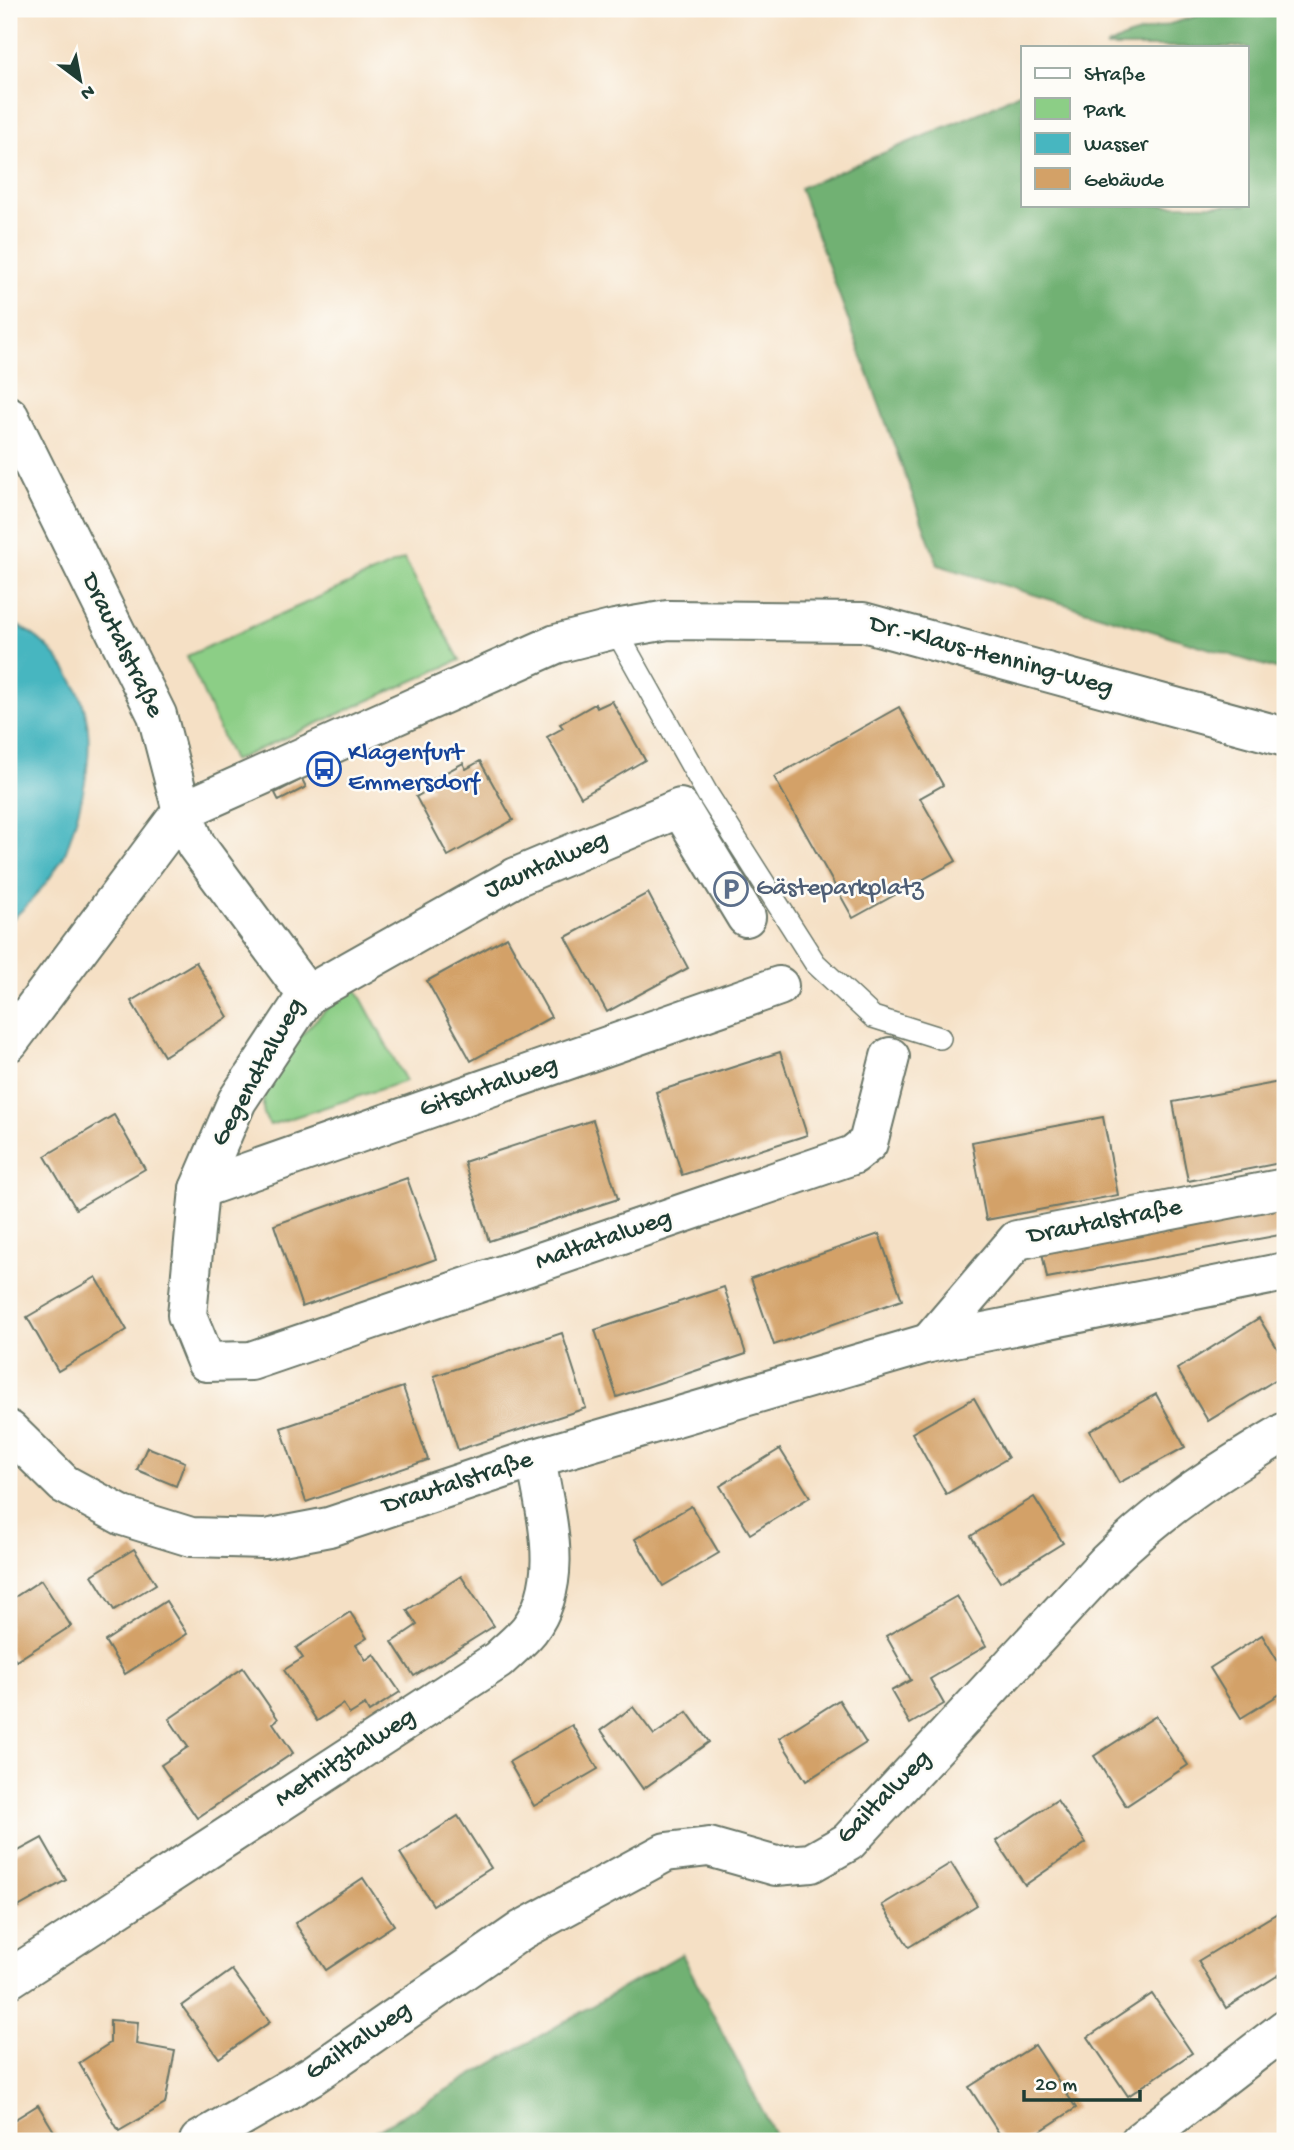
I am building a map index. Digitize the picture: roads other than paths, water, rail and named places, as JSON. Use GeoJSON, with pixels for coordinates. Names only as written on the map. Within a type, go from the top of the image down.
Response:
{"type":"FeatureCollection","features":[{"type":"Feature","properties":{"kind":"street","name":"Drautalstraße"},"geometry":{"type":"LineString","coordinates":[[9,416],[158,715],[182,811]]}},
{"type":"Feature","properties":{"kind":"street","name":"Dr.-Klaus-Henning-Weg"},"geometry":{"type":"LineString","coordinates":[[182,811],[556,644],[615,629],[668,620],[863,622],[1285,737]]}},
{"type":"Feature","properties":{"kind":"street","name":"Jauntalweg"},"geometry":{"type":"LineString","coordinates":[[307,995],[516,877],[680,808],[746,917]]}},
{"type":"Feature","properties":{"kind":"street","name":"Gegendtalweg"},"geometry":{"type":"LineString","coordinates":[[182,811],[196,845],[307,995],[237,1101],[199,1189],[187,1315],[206,1362],[251,1361]]}},
{"type":"Feature","properties":{"kind":"street"},"geometry":{"type":"LineString","coordinates":[[9,1042],[182,811]]}},
{"type":"Feature","properties":{"kind":"street","name":"Gitschtalweg"},"geometry":{"type":"LineString","coordinates":[[199,1189],[779,986]]}},
{"type":"Feature","properties":{"kind":"street","name":"Maltatalweg"},"geometry":{"type":"LineString","coordinates":[[251,1361],[853,1155],[868,1143],[890,1057]]}},
{"type":"Feature","properties":{"kind":"street","name":"Drautalstraße"},"geometry":{"type":"LineString","coordinates":[[929,1343],[1017,1240],[1285,1188]]}},
{"type":"Feature","properties":{"kind":"street","name":"Drautalstraße"},"geometry":{"type":"LineString","coordinates":[[9,1430],[64,1484],[123,1516],[191,1537],[266,1539],[329,1527],[536,1458],[929,1343],[1285,1272]]}},
{"type":"Feature","properties":{"kind":"street","name":"Gailtalweg"},"geometry":{"type":"LineString","coordinates":[[199,2141],[313,2075],[522,1930],[666,1852],[709,1847],[776,1866],[811,1863],[848,1842],[1147,1522],[1198,1485],[1285,1432]]}},
{"type":"Feature","properties":{"kind":"street","name":"Metnitztalweg"},"geometry":{"type":"LineString","coordinates":[[9,1979],[498,1660],[529,1629],[548,1594],[551,1551],[536,1458]]}},
{"type":"Feature","properties":{"kind":"street"},"geometry":{"type":"LineString","coordinates":[[1140,2141],[1285,2029]]}},
{"type":"Feature","properties":{"kind":"lane"},"geometry":{"type":"LineString","coordinates":[[615,629],[708,795],[815,963],[873,1017],[940,1038]]}},
{"type":"Feature","properties":{"kind":"water"},"geometry":{"type":"Polygon","coordinates":[[[9,622],[38,639],[63,665],[80,697],[89,742],[83,791],[65,853],[44,886],[9,922],[9,622]]]}},
{"type":"Feature","properties":{"kind":"place","name":"Klagenfurt Emmersdorf"},"geometry":{"type":"Point","coordinates":[324,769]}},
{"type":"Feature","properties":{"kind":"place","name":"Gästeparkplatz"},"geometry":{"type":"Point","coordinates":[731,889]}}]}
